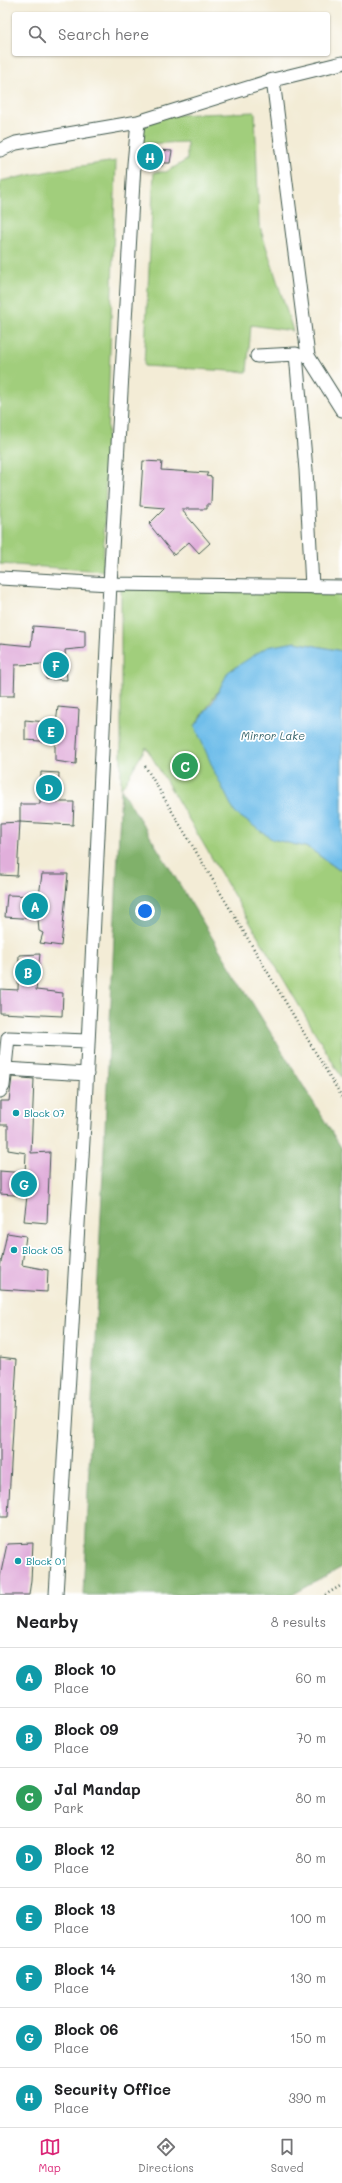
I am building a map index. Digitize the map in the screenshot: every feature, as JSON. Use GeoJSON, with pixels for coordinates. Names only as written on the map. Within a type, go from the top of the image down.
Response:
{"type":"FeatureCollection","features":[{"type":"Feature","properties":{"kind":"street"},"geometry":{"type":"LineString","coordinates":[[0,150],[16,144],[138,122],[273,80],[342,63]]}},
{"type":"Feature","properties":{"kind":"street"},"geometry":{"type":"LineString","coordinates":[[273,80],[308,356],[342,410]]}},
{"type":"Feature","properties":{"kind":"street"},"geometry":{"type":"LineString","coordinates":[[56,1595],[87,1074],[110,584],[134,164],[138,122]]}},
{"type":"Feature","properties":{"kind":"street"},"geometry":{"type":"LineString","coordinates":[[257,356],[296,354],[306,470],[312,587]]}},
{"type":"Feature","properties":{"kind":"street"},"geometry":{"type":"LineString","coordinates":[[0,578],[110,584],[342,587]]}},
{"type":"Feature","properties":{"kind":"street"},"geometry":{"type":"LineString","coordinates":[[0,1091],[3,1086],[8,1038],[88,1041]]}},
{"type":"Feature","properties":{"kind":"street"},"geometry":{"type":"LineString","coordinates":[[4,1069],[87,1074]]}},
{"type":"Feature","properties":{"kind":"path"},"geometry":{"type":"LineString","coordinates":[[145,766],[342,1097]]}},
{"type":"Feature","properties":{"kind":"path"},"geometry":{"type":"LineString","coordinates":[[324,1595],[342,1585]]}},
{"type":"Feature","properties":{"kind":"green space"},"geometry":{"type":"Polygon","coordinates":[[[255,112],[259,224],[293,331],[251,325],[247,372],[144,366],[154,172],[166,172],[187,160],[187,142],[143,144],[142,116],[255,112]]]}},
{"type":"Feature","properties":{"kind":"green space"},"geometry":{"type":"Polygon","coordinates":[[[116,161],[103,571],[0,564],[0,181],[60,169],[116,161]]]}},
{"type":"Feature","properties":{"kind":"green space"},"geometry":{"type":"Polygon","coordinates":[[[121,584],[234,586],[342,594],[342,651],[295,642],[233,668],[195,726],[272,839],[309,848],[339,870],[342,869],[342,1078],[146,747],[121,789],[121,584]]]}},
{"type":"Feature","properties":{"kind":"green space"},"geometry":{"type":"Polygon","coordinates":[[[121,789],[342,1149],[342,1567],[292,1595],[83,1595],[121,789]]]}},
{"type":"Feature","properties":{"kind":"water","name":"Mirror Lake"},"geometry":{"type":"Polygon","coordinates":[[[295,642],[342,651],[342,869],[339,870],[309,848],[272,839],[235,813],[215,773],[195,726],[214,700],[228,672],[267,647],[295,642]]]}},
{"type":"Feature","properties":{"kind":"building"},"geometry":{"type":"Polygon","coordinates":[[[145,149],[172,151],[170,163],[163,163],[162,166],[144,165],[145,149]]]}},
{"type":"Feature","properties":{"kind":"building"},"geometry":{"type":"Polygon","coordinates":[[[143,461],[162,462],[161,470],[208,473],[206,476],[212,477],[211,504],[207,504],[207,509],[181,509],[210,543],[199,553],[189,542],[174,555],[149,524],[165,508],[140,506],[143,461]]]}},
{"type":"Feature","properties":{"kind":"building"},"geometry":{"type":"Polygon","coordinates":[[[33,626],[85,630],[85,648],[65,650],[67,680],[46,679],[46,664],[15,665],[14,696],[0,696],[0,643],[31,646],[33,626]]]}},
{"type":"Feature","properties":{"kind":"building"},"geometry":{"type":"Polygon","coordinates":[[[58,707],[79,709],[76,764],[55,761],[55,742],[25,740],[25,720],[56,723],[58,707]]]}},
{"type":"Feature","properties":{"kind":"building"},"geometry":{"type":"Polygon","coordinates":[[[41,772],[59,773],[57,802],[74,802],[73,825],[20,822],[20,804],[40,804],[41,772]]]}},
{"type":"Feature","properties":{"kind":"building"},"geometry":{"type":"Polygon","coordinates":[[[20,822],[17,876],[0,875],[0,823],[20,822]]]}},
{"type":"Feature","properties":{"kind":"building"},"geometry":{"type":"Polygon","coordinates":[[[42,874],[68,874],[61,946],[40,943],[43,933],[39,931],[38,919],[5,917],[7,895],[39,896],[42,874]]]}},
{"type":"Feature","properties":{"kind":"building"},"geometry":{"type":"Polygon","coordinates":[[[40,954],[36,990],[63,993],[62,1016],[0,1013],[0,989],[18,990],[19,955],[40,954]]]}},
{"type":"Feature","properties":{"kind":"building"},"geometry":{"type":"Polygon","coordinates":[[[12,1077],[34,1079],[31,1153],[50,1152],[47,1223],[24,1221],[27,1196],[0,1194],[0,1171],[25,1173],[26,1153],[8,1150],[8,1125],[0,1125],[0,1101],[9,1101],[12,1077]]]}},
{"type":"Feature","properties":{"kind":"building","name":"Block 05"},"geometry":{"type":"Polygon","coordinates":[[[7,1233],[26,1236],[22,1265],[48,1270],[47,1292],[0,1289],[0,1267],[7,1233]]]}},
{"type":"Feature","properties":{"kind":"building"},"geometry":{"type":"Polygon","coordinates":[[[0,1357],[17,1359],[8,1517],[0,1517],[0,1357]]]}},
{"type":"Feature","properties":{"kind":"building","name":"Block 01"},"geometry":{"type":"Polygon","coordinates":[[[33,1543],[29,1595],[0,1595],[0,1577],[7,1544],[33,1543]]]}},
{"type":"Feature","properties":{"kind":"place","name":"Security Office"},"geometry":{"type":"Point","coordinates":[150,157]}},
{"type":"Feature","properties":{"kind":"place","name":"Block 14"},"geometry":{"type":"Point","coordinates":[56,665]}},
{"type":"Feature","properties":{"kind":"place","name":"Block 13"},"geometry":{"type":"Point","coordinates":[51,731]}},
{"type":"Feature","properties":{"kind":"place","name":"Jal Mandap"},"geometry":{"type":"Point","coordinates":[185,766]}},
{"type":"Feature","properties":{"kind":"place","name":"Block 12"},"geometry":{"type":"Point","coordinates":[49,788]}},
{"type":"Feature","properties":{"kind":"place","name":"Block 10"},"geometry":{"type":"Point","coordinates":[35,906]}},
{"type":"Feature","properties":{"kind":"place","name":"Block 09"},"geometry":{"type":"Point","coordinates":[28,972]}},
{"type":"Feature","properties":{"kind":"place","name":"Block 07"},"geometry":{"type":"Point","coordinates":[16,1113]}},
{"type":"Feature","properties":{"kind":"place","name":"Block 06"},"geometry":{"type":"Point","coordinates":[24,1184]}},
{"type":"Feature","properties":{"kind":"place","name":"Block 05"},"geometry":{"type":"Point","coordinates":[14,1250]}},
{"type":"Feature","properties":{"kind":"place","name":"Block 01"},"geometry":{"type":"Point","coordinates":[18,1561]}}]}
